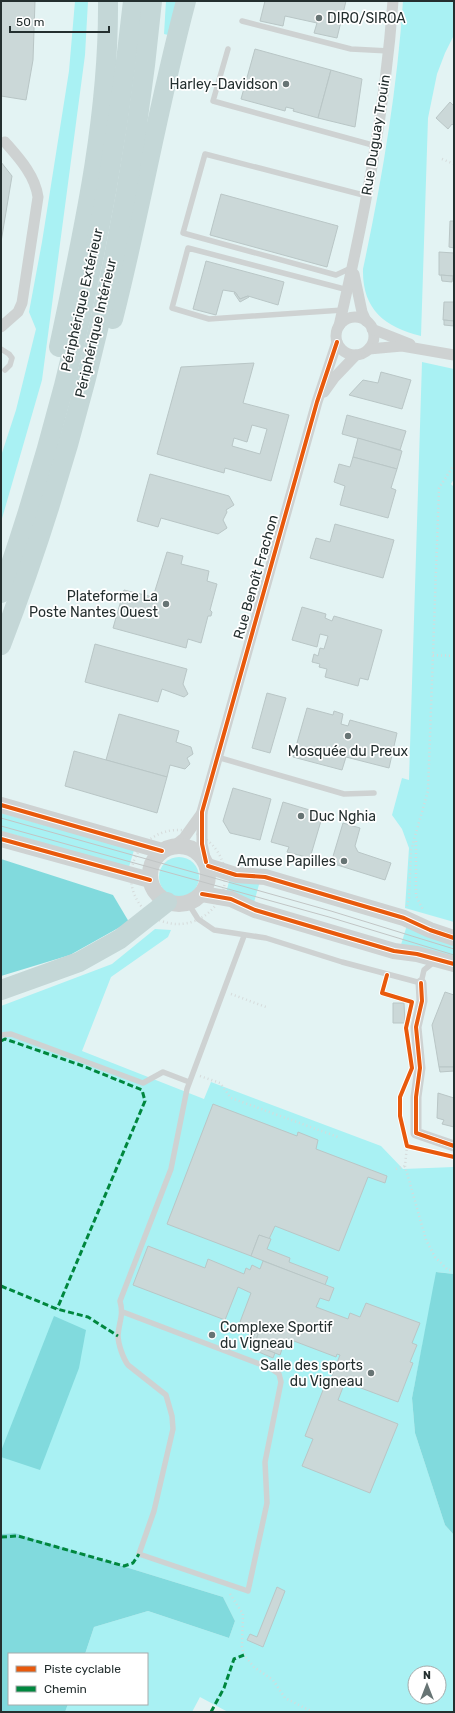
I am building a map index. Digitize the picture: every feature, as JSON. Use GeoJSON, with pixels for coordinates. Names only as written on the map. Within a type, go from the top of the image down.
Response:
{"type":"FeatureCollection","features":[{"type":"Feature","properties":{"kind":"highway"},"geometry":{"type":"LineString","coordinates":[[100,1],[100,50],[106,57]]}},
{"type":"Feature","properties":{"kind":"highway"},"geometry":{"type":"LineString","coordinates":[[37,478],[33,456],[56,363],[79,256],[99,126],[106,57],[108,1]]}},
{"type":"Feature","properties":{"kind":"highway","name":"Périphérique Extérieur"},"geometry":{"type":"LineString","coordinates":[[1,593],[37,478],[66,375],[91,268],[115,137],[133,1]]}},
{"type":"Feature","properties":{"kind":"highway","name":"Périphérique Intérieur"},"geometry":{"type":"LineString","coordinates":[[1,645],[49,508],[91,357],[127,184],[152,1]]}},
{"type":"Feature","properties":{"kind":"highway"},"geometry":{"type":"LineString","coordinates":[[91,357],[106,343],[110,331],[128,260],[171,56],[186,1]]}},
{"type":"Feature","properties":{"kind":"highway"},"geometry":{"type":"LineString","coordinates":[[1,990],[80,962],[120,939],[167,902]]}},
{"type":"Feature","properties":{"kind":"street","name":"Rue Duguay Trouin"},"geometry":{"type":"LineString","coordinates":[[339,326],[353,267],[377,146],[389,51],[393,1]]}},
{"type":"Feature","properties":{"kind":"street"},"geometry":{"type":"LineString","coordinates":[[1,326],[18,312],[22,303],[38,202],[35,183],[27,170],[5,142]]}},
{"type":"Feature","properties":{"kind":"street","name":"Rue Duguay Trouin"},"geometry":{"type":"LineString","coordinates":[[353,267],[362,312],[369,325]]}},
{"type":"Feature","properties":{"kind":"street"},"geometry":{"type":"LineString","coordinates":[[356,355],[344,352],[337,342],[337,331],[339,326],[344,321],[355,317],[420,348]]}},
{"type":"Feature","properties":{"kind":"street"},"geometry":{"type":"LineString","coordinates":[[369,325],[374,339],[369,349]]}},
{"type":"Feature","properties":{"kind":"street","name":"Rue Benoît Frachon"},"geometry":{"type":"LineString","coordinates":[[202,812],[216,757],[317,402],[337,342]]}},
{"type":"Feature","properties":{"kind":"street"},"geometry":{"type":"LineString","coordinates":[[317,402],[334,378],[356,355],[369,349],[402,346],[454,355]]}},
{"type":"Feature","properties":{"kind":"street"},"geometry":{"type":"LineString","coordinates":[[1,805],[168,848],[192,848],[200,854],[207,864],[236,875],[265,877],[293,885],[404,918],[430,930],[454,938]]}},
{"type":"Feature","properties":{"kind":"street"},"geometry":{"type":"LineString","coordinates":[[202,812],[202,844],[207,864],[208,883],[202,894],[188,903],[181,905],[167,902],[156,893],[150,880],[153,861],[168,848],[184,838],[202,812]]}},
{"type":"Feature","properties":{"kind":"street"},"geometry":{"type":"LineString","coordinates":[[1,839],[150,880]]}},
{"type":"Feature","properties":{"kind":"street"},"geometry":{"type":"LineString","coordinates":[[202,894],[230,899],[255,910],[394,952],[439,959],[454,964]]}},
{"type":"Feature","properties":{"kind":"street"},"geometry":{"type":"LineString","coordinates":[[421,983],[422,1001],[416,1027],[420,1068],[416,1097],[416,1133],[454,1146]]}},
{"type":"Feature","properties":{"kind":"lane"},"geometry":{"type":"LineString","coordinates":[[242,21],[351,49],[389,51]]}},
{"type":"Feature","properties":{"kind":"lane"},"geometry":{"type":"LineString","coordinates":[[228,49],[213,101],[377,146]]}},
{"type":"Feature","properties":{"kind":"lane"},"geometry":{"type":"LineString","coordinates":[[353,267],[336,275],[183,233],[205,154],[367,196]]}},
{"type":"Feature","properties":{"kind":"lane"},"geometry":{"type":"LineString","coordinates":[[343,310],[209,319],[172,308],[188,248],[348,290]]}},
{"type":"Feature","properties":{"kind":"lane"},"geometry":{"type":"LineString","coordinates":[[1,349],[12,358],[5,370]]}},
{"type":"Feature","properties":{"kind":"lane"},"geometry":{"type":"LineString","coordinates":[[216,757],[344,794],[374,793]]}},
{"type":"Feature","properties":{"kind":"lane"},"geometry":{"type":"LineString","coordinates":[[188,903],[198,919],[204,925],[214,930],[244,936],[266,938],[342,962],[421,983],[424,970],[439,959]]}},
{"type":"Feature","properties":{"kind":"lane"},"geometry":{"type":"LineString","coordinates":[[123,1312],[270,1368],[279,1374],[281,1382],[265,1462],[266,1503],[248,1591],[139,1554],[154,1511],[173,1429],[172,1416],[166,1395],[128,1365],[124,1360],[118,1336],[123,1312],[120,1301],[171,1169],[189,1082],[244,936]]}},
{"type":"Feature","properties":{"kind":"lane"},"geometry":{"type":"LineString","coordinates":[[1,1035],[11,1034],[143,1083],[163,1072],[189,1082]]}},
{"type":"Feature","properties":{"kind":"path"},"geometry":{"type":"LineString","coordinates":[[442,159],[454,164]]}},
{"type":"Feature","properties":{"kind":"path"},"geometry":{"type":"LineString","coordinates":[[409,898],[411,850],[428,791],[439,488],[454,465]]}},
{"type":"Feature","properties":{"kind":"path"},"geometry":{"type":"LineString","coordinates":[[433,655],[454,656]]}},
{"type":"Feature","properties":{"kind":"path"},"geometry":{"type":"LineString","coordinates":[[151,837],[165,830],[183,830]]}},
{"type":"Feature","properties":{"kind":"path"},"geometry":{"type":"LineString","coordinates":[[415,840],[417,853],[416,896],[426,916]]}},
{"type":"Feature","properties":{"kind":"path"},"geometry":{"type":"LineString","coordinates":[[210,841],[218,850],[224,863]]}},
{"type":"Feature","properties":{"kind":"path"},"geometry":{"type":"LineString","coordinates":[[132,886],[136,897],[145,909]]}},
{"type":"Feature","properties":{"kind":"path"},"geometry":{"type":"LineString","coordinates":[[157,919],[172,924],[185,924]]}},
{"type":"Feature","properties":{"kind":"path"},"geometry":{"type":"LineString","coordinates":[[223,991],[266,1007]]}},
{"type":"Feature","properties":{"kind":"path"},"geometry":{"type":"LineString","coordinates":[[192,1073],[220,1083],[231,1098],[338,1137]]}},
{"type":"Feature","properties":{"kind":"path"},"geometry":{"type":"LineString","coordinates":[[407,1146],[405,1166],[416,1200],[426,1240],[435,1257],[448,1270],[454,1270]]}},
{"type":"Feature","properties":{"kind":"path"},"geometry":{"type":"LineString","coordinates":[[396,1169],[405,1166]]}},
{"type":"Feature","properties":{"kind":"path"},"geometry":{"type":"LineString","coordinates":[[222,1582],[243,1614],[242,1647],[244,1655],[254,1668],[273,1680],[285,1698],[313,1712]]}},
{"type":"Feature","properties":{"kind":"shaded area"},"geometry":{"type":"Polygon","coordinates":[[[75,1],[88,1],[85,55],[42,380],[1,522],[1,456],[16,410],[36,329],[29,312],[42,242],[69,71],[75,1]]]}},
{"type":"Feature","properties":{"kind":"shaded area"},"geometry":{"type":"Polygon","coordinates":[[[166,1],[177,1],[168,35],[164,34],[166,1]]]}},
{"type":"Feature","properties":{"kind":"shaded area"},"geometry":{"type":"Polygon","coordinates":[[[403,1],[454,1],[454,35],[437,74],[428,118],[421,336],[396,327],[378,314],[366,295],[363,269],[393,102],[403,1]]]}},
{"type":"Feature","properties":{"kind":"shaded area"},"geometry":{"type":"Polygon","coordinates":[[[422,362],[454,369],[454,479],[451,484],[454,487],[454,922],[405,908],[409,848],[402,829],[392,815],[402,778],[409,780],[422,362]]]}},
{"type":"Feature","properties":{"kind":"shaded area"},"geometry":{"type":"Polygon","coordinates":[[[1,813],[134,850],[129,867],[1,831],[1,813]]]}},
{"type":"Feature","properties":{"kind":"shaded area"},"geometry":{"type":"Polygon","coordinates":[[[183,857],[190,860],[196,866],[199,877],[198,885],[190,894],[183,897],[175,897],[168,894],[160,885],[159,873],[162,866],[171,858],[183,857]]]}},
{"type":"Feature","properties":{"kind":"shaded area"},"geometry":{"type":"Polygon","coordinates":[[[1,859],[113,895],[129,922],[70,955],[1,976],[1,859]]]}},
{"type":"Feature","properties":{"kind":"shaded area"},"geometry":{"type":"Polygon","coordinates":[[[230,878],[260,881],[253,906],[226,893],[230,878]]]}},
{"type":"Feature","properties":{"kind":"shaded area"},"geometry":{"type":"Polygon","coordinates":[[[407,925],[454,943],[454,961],[400,948],[407,925]]]}},
{"type":"Feature","properties":{"kind":"shaded area","name":"Complexe Sportif du Vigneau"},"geometry":{"type":"Polygon","coordinates":[[[155,929],[171,930],[168,937],[111,977],[82,1051],[204,1099],[211,1082],[381,1146],[403,1169],[454,1167],[454,1274],[437,1272],[412,1398],[415,1433],[445,1525],[454,1535],[454,1712],[228,1712],[200,1697],[192,1712],[65,1712],[68,1705],[148,1705],[148,1653],[85,1653],[94,1627],[148,1611],[229,1638],[235,1621],[223,1597],[15,1533],[1,1534],[1,1006],[112,964],[155,929]]]}},
{"type":"Feature","properties":{"kind":"shaded area"},"geometry":{"type":"Polygon","coordinates":[[[436,1272],[454,1274],[454,1535],[445,1525],[415,1433],[412,1398],[436,1272]]]}},
{"type":"Feature","properties":{"kind":"shaded area"},"geometry":{"type":"Polygon","coordinates":[[[54,1316],[86,1330],[79,1368],[40,1470],[1,1457],[1,1451],[54,1316]]]}},
{"type":"Feature","properties":{"kind":"shaded area"},"geometry":{"type":"Polygon","coordinates":[[[15,1533],[223,1597],[235,1621],[229,1638],[148,1611],[94,1627],[85,1653],[8,1653],[8,1705],[68,1705],[65,1712],[1,1712],[1,1534],[15,1533]]]}},
{"type":"Feature","properties":{"kind":"building"},"geometry":{"type":"Polygon","coordinates":[[[1,1],[35,1],[33,60],[26,100],[1,96],[1,1]]]}},
{"type":"Feature","properties":{"kind":"building","name":"DIRO/SIROA"},"geometry":{"type":"Polygon","coordinates":[[[265,1],[346,1],[337,38],[314,33],[317,23],[285,16],[283,26],[260,21],[265,1]]]}},
{"type":"Feature","properties":{"kind":"building","name":"Harley-Davidson"},"geometry":{"type":"Polygon","coordinates":[[[255,49],[331,70],[318,118],[293,111],[294,109],[286,107],[285,111],[241,99],[255,49]]]}},
{"type":"Feature","properties":{"kind":"building"},"geometry":{"type":"Polygon","coordinates":[[[331,70],[362,79],[355,127],[318,118],[331,70]]]}},
{"type":"Feature","properties":{"kind":"building"},"geometry":{"type":"Polygon","coordinates":[[[450,102],[454,106],[454,126],[452,124],[448,129],[436,118],[450,102]]]}},
{"type":"Feature","properties":{"kind":"building"},"geometry":{"type":"Polygon","coordinates":[[[1,162],[12,176],[1,242],[1,162]]]}},
{"type":"Feature","properties":{"kind":"building"},"geometry":{"type":"Polygon","coordinates":[[[221,194],[338,226],[327,267],[210,235],[221,194]]]}},
{"type":"Feature","properties":{"kind":"building"},"geometry":{"type":"Polygon","coordinates":[[[450,221],[454,221],[454,248],[449,247],[450,221]]]}},
{"type":"Feature","properties":{"kind":"building"},"geometry":{"type":"Polygon","coordinates":[[[439,252],[454,253],[454,276],[439,275],[439,252]]]}},
{"type":"Feature","properties":{"kind":"building"},"geometry":{"type":"Polygon","coordinates":[[[206,261],[284,282],[278,305],[248,296],[240,299],[235,292],[223,290],[216,315],[193,309],[206,261]]]}},
{"type":"Feature","properties":{"kind":"building"},"geometry":{"type":"Polygon","coordinates":[[[441,275],[453,276],[452,282],[442,281],[441,275]]]}},
{"type":"Feature","properties":{"kind":"building"},"geometry":{"type":"Polygon","coordinates":[[[235,292],[240,299],[249,297],[240,302],[234,293],[235,292]]]}},
{"type":"Feature","properties":{"kind":"building"},"geometry":{"type":"Polygon","coordinates":[[[444,302],[454,302],[454,321],[443,320],[444,302]]]}},
{"type":"Feature","properties":{"kind":"building"},"geometry":{"type":"Polygon","coordinates":[[[444,320],[454,321],[454,326],[444,325],[444,320]]]}},
{"type":"Feature","properties":{"kind":"building"},"geometry":{"type":"Polygon","coordinates":[[[254,363],[243,403],[289,415],[271,481],[225,468],[224,473],[157,454],[181,367],[254,363]],[[252,425],[247,442],[234,438],[232,446],[260,454],[267,429],[252,425]]]}},
{"type":"Feature","properties":{"kind":"building"},"geometry":{"type":"Polygon","coordinates":[[[381,372],[411,380],[402,409],[349,395],[363,380],[378,383],[381,372]]]}},
{"type":"Feature","properties":{"kind":"building"},"geometry":{"type":"Polygon","coordinates":[[[347,415],[406,431],[400,450],[342,434],[347,415]]]}},
{"type":"Feature","properties":{"kind":"building"},"geometry":{"type":"Polygon","coordinates":[[[358,438],[402,451],[397,469],[353,457],[358,438]]]}},
{"type":"Feature","properties":{"kind":"building"},"geometry":{"type":"Polygon","coordinates":[[[353,457],[397,469],[391,488],[396,490],[388,518],[340,505],[345,486],[334,482],[339,464],[350,467],[353,457]]]}},
{"type":"Feature","properties":{"kind":"building"},"geometry":{"type":"Polygon","coordinates":[[[150,474],[229,496],[234,505],[226,510],[227,512],[223,520],[227,528],[218,534],[161,518],[158,527],[137,521],[150,474]]]}},
{"type":"Feature","properties":{"kind":"building"},"geometry":{"type":"Polygon","coordinates":[[[335,524],[394,540],[383,578],[310,558],[316,538],[330,542],[335,524]]]}},
{"type":"Feature","properties":{"kind":"building","name":"Plateforme La Poste Nantes Ouest"},"geometry":{"type":"Polygon","coordinates":[[[167,552],[183,556],[181,564],[209,571],[207,581],[217,584],[210,610],[212,612],[211,616],[208,616],[201,643],[188,639],[186,648],[113,628],[124,590],[153,597],[167,552]]]}},
{"type":"Feature","properties":{"kind":"building"},"geometry":{"type":"Polygon","coordinates":[[[302,607],[326,614],[325,618],[332,621],[334,616],[382,630],[368,680],[360,678],[358,686],[325,677],[327,669],[319,667],[320,664],[312,662],[314,654],[318,656],[320,648],[324,649],[328,636],[320,634],[317,647],[292,640],[302,607]]]}},
{"type":"Feature","properties":{"kind":"building"},"geometry":{"type":"Polygon","coordinates":[[[95,644],[187,669],[183,684],[188,694],[184,697],[162,689],[158,702],[85,682],[95,644]]]}},
{"type":"Feature","properties":{"kind":"building"},"geometry":{"type":"Polygon","coordinates":[[[267,693],[286,698],[270,753],[252,748],[267,693]]]}},
{"type":"Feature","properties":{"kind":"building","name":"Mosquée du Preux"},"geometry":{"type":"Polygon","coordinates":[[[307,708],[333,715],[334,711],[343,714],[341,724],[348,726],[350,720],[397,733],[389,768],[346,757],[342,770],[293,757],[307,708]]]}},
{"type":"Feature","properties":{"kind":"building"},"geometry":{"type":"Polygon","coordinates":[[[119,714],[179,731],[176,742],[191,747],[193,754],[187,758],[190,764],[185,769],[170,765],[167,777],[106,760],[119,714]]]}},
{"type":"Feature","properties":{"kind":"building"},"geometry":{"type":"Polygon","coordinates":[[[74,751],[167,777],[157,813],[65,786],[74,751]]]}},
{"type":"Feature","properties":{"kind":"building"},"geometry":{"type":"Polygon","coordinates":[[[233,788],[271,799],[260,840],[230,833],[223,821],[233,788]]]}},
{"type":"Feature","properties":{"kind":"building"},"geometry":{"type":"Polygon","coordinates":[[[283,802],[323,814],[310,858],[287,852],[289,847],[271,842],[283,802]]]}},
{"type":"Feature","properties":{"kind":"building"},"geometry":{"type":"Polygon","coordinates":[[[343,823],[360,828],[355,846],[358,852],[391,863],[385,880],[331,863],[343,823]]]}},
{"type":"Feature","properties":{"kind":"building"},"geometry":{"type":"Polygon","coordinates":[[[445,992],[454,995],[454,1067],[439,1067],[432,1025],[445,992]]]}},
{"type":"Feature","properties":{"kind":"building"},"geometry":{"type":"Polygon","coordinates":[[[393,1003],[404,1003],[405,1023],[393,1023],[393,1003]]]}},
{"type":"Feature","properties":{"kind":"building"},"geometry":{"type":"Polygon","coordinates":[[[439,1067],[454,1067],[454,1071],[440,1072],[439,1067]]]}},
{"type":"Feature","properties":{"kind":"building"},"geometry":{"type":"Polygon","coordinates":[[[438,1093],[454,1098],[454,1127],[442,1124],[444,1120],[437,1118],[438,1093]]]}},
{"type":"Feature","properties":{"kind":"building"},"geometry":{"type":"Polygon","coordinates":[[[213,1104],[297,1136],[298,1132],[318,1140],[316,1149],[387,1176],[385,1183],[368,1177],[339,1251],[275,1226],[269,1239],[259,1235],[251,1256],[167,1224],[213,1104]]]}},
{"type":"Feature","properties":{"kind":"building"},"geometry":{"type":"Polygon","coordinates":[[[259,1235],[271,1239],[267,1249],[290,1258],[289,1262],[328,1277],[325,1285],[251,1256],[259,1235]]]}},
{"type":"Feature","properties":{"kind":"building","name":"Salle des sports du Vigneau"},"geometry":{"type":"Polygon","coordinates":[[[148,1246],[205,1268],[208,1259],[244,1274],[246,1268],[250,1270],[252,1265],[260,1269],[263,1261],[334,1288],[329,1301],[320,1298],[316,1307],[348,1319],[350,1313],[360,1317],[366,1303],[420,1323],[412,1343],[417,1345],[410,1362],[413,1363],[398,1402],[345,1382],[338,1400],[398,1424],[370,1493],[302,1466],[313,1439],[305,1436],[325,1385],[328,1386],[340,1355],[337,1354],[336,1357],[286,1338],[280,1355],[254,1345],[258,1334],[249,1331],[251,1326],[240,1322],[251,1293],[238,1287],[225,1320],[133,1285],[148,1246]]]}},
{"type":"Feature","properties":{"kind":"building"},"geometry":{"type":"Polygon","coordinates":[[[255,1333],[258,1334],[254,1345],[275,1353],[273,1358],[249,1348],[255,1333]]]}},
{"type":"Feature","properties":{"kind":"building"},"geometry":{"type":"Polygon","coordinates":[[[277,1587],[285,1591],[263,1647],[247,1640],[250,1634],[257,1637],[277,1587]]]}},
{"type":"Feature","properties":{"kind":"tram line"},"geometry":{"type":"LineString","coordinates":[[1,818],[331,911],[454,949]]}},
{"type":"Feature","properties":{"kind":"tram line"},"geometry":{"type":"LineString","coordinates":[[1,826],[329,917],[454,955]]}},
{"type":"Feature","properties":{"kind":"marked path"},"geometry":{"type":"LineString","coordinates":[[1,1041],[5,1039],[83,1066],[142,1090],[145,1101],[57,1309]]}},
{"type":"Feature","properties":{"kind":"marked path"},"geometry":{"type":"LineString","coordinates":[[1,1286],[57,1309],[88,1317],[118,1336]]}},
{"type":"Feature","properties":{"kind":"marked path"},"geometry":{"type":"LineString","coordinates":[[1,1537],[18,1536],[124,1566],[133,1563],[139,1554]]}},
{"type":"Feature","properties":{"kind":"marked path"},"geometry":{"type":"LineString","coordinates":[[211,1712],[224,1688],[234,1659],[244,1655]]}},
{"type":"Feature","properties":{"kind":"cycle path"},"geometry":{"type":"LineString","coordinates":[[206,862],[202,844],[202,812],[317,402],[337,342]]}},
{"type":"Feature","properties":{"kind":"cycle path"},"geometry":{"type":"LineString","coordinates":[[1,805],[162,851]]}},
{"type":"Feature","properties":{"kind":"cycle path"},"geometry":{"type":"LineString","coordinates":[[1,839],[150,880]]}},
{"type":"Feature","properties":{"kind":"cycle path"},"geometry":{"type":"LineString","coordinates":[[208,866],[236,875],[265,877],[404,918],[430,930],[454,938]]}},
{"type":"Feature","properties":{"kind":"cycle path"},"geometry":{"type":"LineString","coordinates":[[202,894],[231,899],[255,910],[394,951],[417,954],[454,964]]}},
{"type":"Feature","properties":{"kind":"cycle path"},"geometry":{"type":"LineString","coordinates":[[387,975],[382,993],[412,1002],[406,1028],[412,1068],[400,1097],[400,1116],[407,1146],[454,1157]]}},
{"type":"Feature","properties":{"kind":"cycle path"},"geometry":{"type":"LineString","coordinates":[[421,983],[422,1001],[416,1027],[420,1068],[416,1097],[416,1133],[454,1146]]}},
{"type":"Feature","properties":{"kind":"place","name":"DIRO/SIROA"},"geometry":{"type":"Point","coordinates":[319,18]}},
{"type":"Feature","properties":{"kind":"place","name":"Harley-Davidson"},"geometry":{"type":"Point","coordinates":[286,84]}},
{"type":"Feature","properties":{"kind":"place","name":"Plateforme La Poste Nantes Ouest"},"geometry":{"type":"Point","coordinates":[166,604]}},
{"type":"Feature","properties":{"kind":"place","name":"Mosquée du Preux"},"geometry":{"type":"Point","coordinates":[348,736]}},
{"type":"Feature","properties":{"kind":"place","name":"Duc Nghia"},"geometry":{"type":"Point","coordinates":[301,816]}},
{"type":"Feature","properties":{"kind":"place","name":"Amuse Papilles"},"geometry":{"type":"Point","coordinates":[344,861]}},
{"type":"Feature","properties":{"kind":"place","name":"Complexe Sportif du Vigneau"},"geometry":{"type":"Point","coordinates":[212,1335]}},
{"type":"Feature","properties":{"kind":"place","name":"Salle des sports du Vigneau"},"geometry":{"type":"Point","coordinates":[371,1373]}}]}
